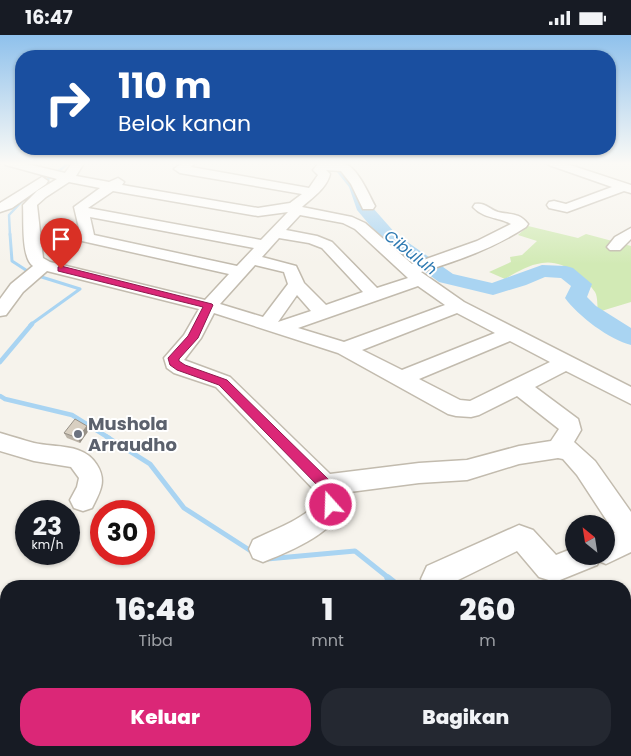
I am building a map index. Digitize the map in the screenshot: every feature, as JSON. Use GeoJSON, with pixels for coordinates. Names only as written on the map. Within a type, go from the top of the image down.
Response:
{"type":"FeatureCollection","features":[{"type":"Feature","properties":{"kind":"street"},"geometry":{"type":"LineString","coordinates":[[0,207],[21,197]]}},
{"type":"Feature","properties":{"kind":"street"},"geometry":{"type":"LineString","coordinates":[[0,311],[32,275],[36,261],[33,253],[30,205],[37,197]]}},
{"type":"Feature","properties":{"kind":"street"},"geometry":{"type":"LineString","coordinates":[[94,197],[84,203],[80,211],[88,238],[238,271]]}},
{"type":"Feature","properties":{"kind":"street"},"geometry":{"type":"LineString","coordinates":[[176,197],[247,211],[292,213],[354,223],[458,306],[631,396]]}},
{"type":"Feature","properties":{"kind":"street"},"geometry":{"type":"LineString","coordinates":[[197,197],[252,205],[283,201],[295,197]]}},
{"type":"Feature","properties":{"kind":"street"},"geometry":{"type":"LineString","coordinates":[[263,549],[315,522],[326,513],[331,505],[329,492],[325,485],[223,382],[181,368],[174,363],[174,358],[192,338],[209,305],[238,271],[270,239],[292,213],[302,197]]}},
{"type":"Feature","properties":{"kind":"street"},"geometry":{"type":"LineString","coordinates":[[363,197],[368,207]]}},
{"type":"Feature","properties":{"kind":"street"},"geometry":{"type":"LineString","coordinates":[[554,205],[567,208],[593,197]]}},
{"type":"Feature","properties":{"kind":"street"},"geometry":{"type":"LineString","coordinates":[[273,326],[374,294],[442,259],[515,229],[521,224],[507,217],[496,216],[480,207]]}},
{"type":"Feature","properties":{"kind":"street"},"geometry":{"type":"LineString","coordinates":[[80,211],[270,239],[312,239],[327,245],[374,294]]}},
{"type":"Feature","properties":{"kind":"street"},"geometry":{"type":"LineString","coordinates":[[615,247],[620,240],[631,232]]}},
{"type":"Feature","properties":{"kind":"street"},"geometry":{"type":"LineString","coordinates":[[251,259],[290,269],[296,284],[322,312]]}},
{"type":"Feature","properties":{"kind":"street"},"geometry":{"type":"LineString","coordinates":[[0,286],[32,275],[209,305],[345,349],[456,408],[477,407],[567,362]]}},
{"type":"Feature","properties":{"kind":"street"},"geometry":{"type":"LineString","coordinates":[[273,326],[296,284]]}},
{"type":"Feature","properties":{"kind":"street"},"geometry":{"type":"LineString","coordinates":[[345,349],[458,306]]}},
{"type":"Feature","properties":{"kind":"street"},"geometry":{"type":"LineString","coordinates":[[402,378],[509,334]]}},
{"type":"Feature","properties":{"kind":"street"},"geometry":{"type":"LineString","coordinates":[[520,386],[570,425],[570,430],[558,449]]}},
{"type":"Feature","properties":{"kind":"street"},"geometry":{"type":"LineString","coordinates":[[0,442],[34,452],[78,459],[90,473],[92,479],[92,485],[83,500]]}},
{"type":"Feature","properties":{"kind":"street"},"geometry":{"type":"LineString","coordinates":[[325,485],[419,473],[467,470],[519,455],[558,449],[568,450],[586,468],[631,534]]}},
{"type":"Feature","properties":{"kind":"street"},"geometry":{"type":"LineString","coordinates":[[436,580],[437,576],[519,537],[524,539],[549,568],[555,569],[565,565]]}},
{"type":"Feature","properties":{"kind":"street"},"geometry":{"type":"LineString","coordinates":[[615,547],[631,539]]}},
{"type":"Feature","properties":{"kind":"green space"},"geometry":{"type":"Polygon","coordinates":[[[528,226],[578,238],[586,234],[631,246],[631,302],[598,312],[596,294],[591,286],[572,270],[549,262],[532,265],[505,279],[489,272],[511,262],[510,257],[522,255],[537,241],[518,235],[528,226]]]}},
{"type":"Feature","properties":{"kind":"building"},"geometry":{"type":"Polygon","coordinates":[[[75,419],[87,426],[78,438],[64,433],[75,419]]]}},
{"type":"Feature","properties":{"kind":"waterway"},"geometry":{"type":"LineString","coordinates":[[10,235],[9,215],[26,197]]}},
{"type":"Feature","properties":{"kind":"waterway","name":"Cibuluh"},"geometry":{"type":"LineString","coordinates":[[360,197],[365,210],[390,238],[446,278],[493,289],[542,271],[566,272],[582,284],[576,298],[588,311],[631,338]]}},
{"type":"Feature","properties":{"kind":"waterway"},"geometry":{"type":"LineString","coordinates":[[10,234],[12,261],[32,274],[80,289],[30,325]]}},
{"type":"Feature","properties":{"kind":"waterway"},"geometry":{"type":"LineString","coordinates":[[0,362],[32,324]]}},
{"type":"Feature","properties":{"kind":"waterway"},"geometry":{"type":"LineString","coordinates":[[0,396],[5,399],[72,415],[109,438]]}},
{"type":"Feature","properties":{"kind":"waterway"},"geometry":{"type":"LineString","coordinates":[[107,437],[150,464],[184,508],[254,553]]}},
{"type":"Feature","properties":{"kind":"waterway"},"geometry":{"type":"LineString","coordinates":[[267,559],[355,551],[390,579]]}},
{"type":"Feature","properties":{"kind":"place","name":"Mushola Arraudho"},"geometry":{"type":"Point","coordinates":[78,434]}},
{"type":"Feature","properties":{"kind":"route"},"geometry":{"type":"LineString","coordinates":[[61,269],[209,305],[192,338],[174,358],[174,363],[181,368],[223,382],[325,485],[329,492],[331,505]]}}]}
